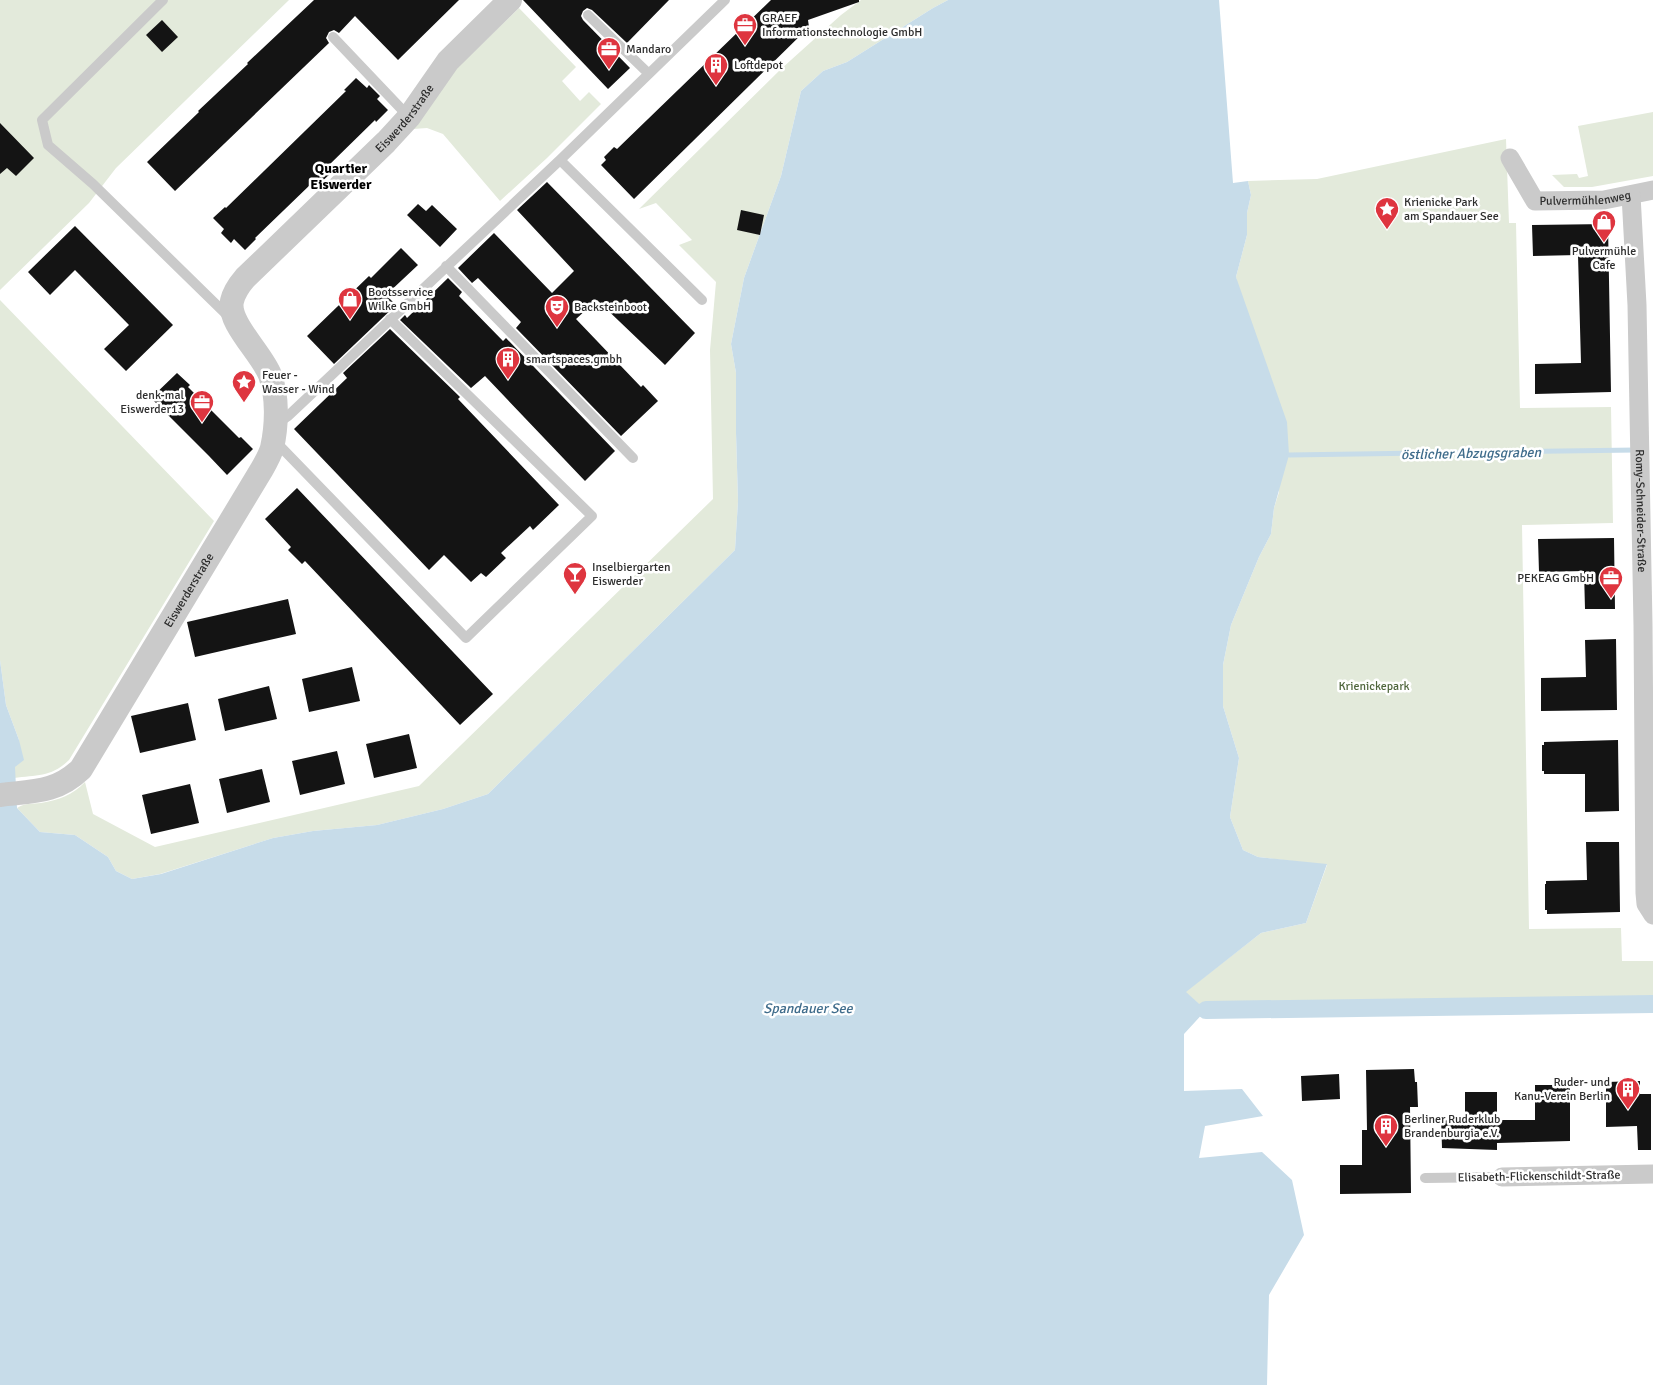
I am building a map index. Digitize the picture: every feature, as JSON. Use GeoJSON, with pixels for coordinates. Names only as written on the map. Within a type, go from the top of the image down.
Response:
{"type":"FeatureCollection","features":[{"type":"Feature","properties":{"kind":"street","name":"Eiswerderstraße"},"geometry":{"type":"LineString","coordinates":[[10,794],[60,785],[72,778],[81,769],[257,478],[271,450],[274,432],[275,400],[271,376],[263,360],[238,326],[232,313],[231,303],[236,290],[245,278],[386,142],[409,116],[448,61],[510,0]]}},
{"type":"Feature","properties":{"kind":"street","name":"Pulvermühlenweg"},"geometry":{"type":"LineString","coordinates":[[1510,158],[1535,201],[1604,200],[1653,190]]}},
{"type":"Feature","properties":{"kind":"street","name":"Romy-Schneider-Straße"},"geometry":{"type":"LineString","coordinates":[[1631,195],[1637,305],[1639,467],[1647,518],[1644,894],[1646,904],[1653,915]]}},
{"type":"Feature","properties":{"kind":"street","name":"Elisabeth-Flickenschildt-Straße"},"geometry":{"type":"LineString","coordinates":[[1502,1177],[1653,1174]]}},
{"type":"Feature","properties":{"kind":"lane","name":"Eiswerderstraße"},"geometry":{"type":"LineString","coordinates":[[163,0],[42,120],[48,144],[93,184],[238,326]]}},
{"type":"Feature","properties":{"kind":"lane"},"geometry":{"type":"LineString","coordinates":[[390,319],[592,516],[466,638],[293,461],[274,432],[288,416],[390,319],[446,266],[560,160],[725,0]]}},
{"type":"Feature","properties":{"kind":"lane"},"geometry":{"type":"LineString","coordinates":[[588,15],[648,73]]}},
{"type":"Feature","properties":{"kind":"lane"},"geometry":{"type":"LineString","coordinates":[[333,37],[409,116]]}},
{"type":"Feature","properties":{"kind":"lane"},"geometry":{"type":"LineString","coordinates":[[560,160],[702,300]]}},
{"type":"Feature","properties":{"kind":"lane"},"geometry":{"type":"LineString","coordinates":[[446,266],[633,458]]}},
{"type":"Feature","properties":{"kind":"lane","name":"Elisabeth-Flickenschildt-Straße"},"geometry":{"type":"LineString","coordinates":[[1425,1178],[1502,1177]]}},
{"type":"Feature","properties":{"kind":"green space"},"geometry":{"type":"Polygon","coordinates":[[[0,0],[289,0],[116,168],[89,203],[0,290],[0,0]]]}},
{"type":"Feature","properties":{"kind":"green space"},"geometry":{"type":"Polygon","coordinates":[[[861,0],[948,0],[847,62],[823,71],[801,91],[781,176],[744,278],[731,344],[736,373],[738,501],[735,550],[488,794],[443,809],[377,825],[313,831],[273,838],[160,874],[132,879],[116,871],[108,857],[75,835],[40,832],[17,808],[26,804],[41,803],[71,794],[85,782],[93,814],[155,847],[419,786],[713,499],[710,350],[716,282],[679,245],[692,240],[656,203],[639,209],[781,69],[841,15],[861,0]]]}},
{"type":"Feature","properties":{"kind":"green space"},"geometry":{"type":"Polygon","coordinates":[[[519,8],[576,67],[562,81],[580,101],[589,92],[601,104],[547,158],[500,201],[443,134],[427,128],[413,129],[456,69],[519,8]]]}},
{"type":"Feature","properties":{"kind":"green space"},"geometry":{"type":"Polygon","coordinates":[[[1653,112],[1653,176],[1592,187],[1564,187],[1552,175],[1577,174],[1579,178],[1588,176],[1578,126],[1653,112]]]}},
{"type":"Feature","properties":{"kind":"green space","name":"Krienickepark"},"geometry":{"type":"Polygon","coordinates":[[[1506,139],[1509,223],[1516,223],[1520,408],[1611,407],[1613,523],[1522,525],[1529,929],[1621,928],[1622,961],[1653,961],[1653,1004],[1206,1010],[1185,992],[1261,933],[1306,923],[1327,865],[1258,857],[1243,850],[1230,817],[1239,758],[1223,706],[1223,665],[1231,625],[1259,557],[1271,534],[1274,508],[1279,492],[1236,277],[1247,235],[1247,213],[1251,195],[1248,181],[1317,179],[1506,139]]]}},
{"type":"Feature","properties":{"kind":"green space"},"geometry":{"type":"Polygon","coordinates":[[[0,300],[214,521],[69,760],[63,766],[50,772],[14,778],[19,740],[6,705],[0,660],[0,300]]]}},
{"type":"Feature","properties":{"kind":"water","name":"Spandauer See"},"geometry":{"type":"Polygon","coordinates":[[[948,0],[1219,0],[1233,183],[1248,181],[1251,195],[1247,213],[1247,235],[1236,277],[1287,422],[1289,455],[1274,508],[1271,534],[1259,557],[1231,625],[1223,665],[1223,706],[1239,758],[1230,817],[1243,850],[1258,857],[1327,864],[1306,923],[1261,933],[1186,992],[1206,1010],[1184,1034],[1184,1091],[1242,1089],[1263,1116],[1205,1126],[1199,1158],[1262,1152],[1292,1180],[1304,1235],[1269,1295],[1267,1385],[0,1385],[0,660],[6,705],[24,760],[15,767],[17,808],[40,832],[75,835],[108,857],[116,871],[132,879],[161,874],[273,838],[313,831],[377,825],[443,809],[488,794],[735,550],[738,501],[736,373],[731,344],[744,278],[781,176],[801,91],[823,71],[847,62],[948,0]]]}},
{"type":"Feature","properties":{"kind":"building"},"geometry":{"type":"Polygon","coordinates":[[[314,0],[459,0],[398,60],[355,16],[339,33],[334,30],[329,32],[326,38],[329,43],[175,191],[147,162],[314,0]]]}},
{"type":"Feature","properties":{"kind":"building"},"geometry":{"type":"Polygon","coordinates":[[[523,0],[669,0],[627,43],[592,10],[587,8],[583,11],[581,16],[583,20],[630,68],[608,89],[523,0]]]}},
{"type":"Feature","properties":{"kind":"building","name":"Loftdepot"},"geometry":{"type":"Polygon","coordinates":[[[771,0],[859,0],[859,2],[808,20],[809,27],[634,199],[601,165],[606,160],[604,157],[614,147],[617,149],[771,0]]]}},
{"type":"Feature","properties":{"kind":"building"},"geometry":{"type":"Polygon","coordinates":[[[162,20],[178,37],[162,52],[146,35],[162,20]]]}},
{"type":"Feature","properties":{"kind":"building"},"geometry":{"type":"Polygon","coordinates":[[[356,78],[367,88],[369,85],[380,96],[377,99],[388,110],[376,122],[375,120],[327,167],[332,172],[316,187],[312,183],[245,250],[234,239],[231,243],[221,233],[224,229],[213,218],[226,208],[346,91],[344,90],[356,78]]]}},
{"type":"Feature","properties":{"kind":"building"},"geometry":{"type":"Polygon","coordinates":[[[0,123],[34,158],[16,176],[7,168],[0,174],[0,123]]]}},
{"type":"Feature","properties":{"kind":"building"},"geometry":{"type":"Polygon","coordinates":[[[547,182],[695,333],[665,365],[597,300],[576,319],[641,387],[643,385],[658,401],[621,436],[516,328],[521,322],[478,278],[472,283],[458,268],[494,233],[552,293],[574,271],[517,210],[547,182]]]}},
{"type":"Feature","properties":{"kind":"building"},"geometry":{"type":"Polygon","coordinates":[[[418,204],[426,211],[432,205],[457,229],[440,247],[407,215],[418,204]]]}},
{"type":"Feature","properties":{"kind":"building"},"geometry":{"type":"Polygon","coordinates":[[[741,210],[764,215],[760,235],[737,230],[741,210]]]}},
{"type":"Feature","properties":{"kind":"building"},"geometry":{"type":"Polygon","coordinates":[[[1608,224],[1611,392],[1535,394],[1535,364],[1581,363],[1578,255],[1533,256],[1532,225],[1608,224]]]}},
{"type":"Feature","properties":{"kind":"building"},"geometry":{"type":"Polygon","coordinates":[[[75,226],[173,325],[126,371],[104,349],[129,325],[75,270],[50,295],[28,272],[75,226]]]}},
{"type":"Feature","properties":{"kind":"building","name":"Bootsservice Wilke GmbH"},"geometry":{"type":"Polygon","coordinates":[[[401,248],[418,265],[386,295],[396,305],[334,364],[307,336],[401,248]]]}},
{"type":"Feature","properties":{"kind":"building","name":"smartspaces.gmbh"},"geometry":{"type":"Polygon","coordinates":[[[448,278],[462,292],[459,296],[503,341],[506,338],[615,451],[585,481],[485,376],[471,388],[400,320],[405,315],[407,318],[448,278]]]}},
{"type":"Feature","properties":{"kind":"building"},"geometry":{"type":"Polygon","coordinates":[[[390,329],[460,397],[458,399],[559,505],[533,530],[530,526],[501,553],[506,558],[486,577],[481,573],[471,582],[444,555],[429,570],[294,429],[347,378],[343,373],[390,329]]]}},
{"type":"Feature","properties":{"kind":"building"},"geometry":{"type":"Polygon","coordinates":[[[177,373],[190,385],[188,387],[239,438],[241,437],[253,449],[227,475],[151,398],[177,373]]]}},
{"type":"Feature","properties":{"kind":"building"},"geometry":{"type":"Polygon","coordinates":[[[297,488],[493,694],[460,725],[305,561],[302,564],[288,550],[291,547],[265,519],[297,488]]]}},
{"type":"Feature","properties":{"kind":"building"},"geometry":{"type":"Polygon","coordinates":[[[1614,538],[1615,609],[1585,609],[1584,571],[1539,572],[1538,539],[1614,538]]]}},
{"type":"Feature","properties":{"kind":"building"},"geometry":{"type":"Polygon","coordinates":[[[288,599],[296,634],[195,657],[187,622],[288,599]]]}},
{"type":"Feature","properties":{"kind":"building"},"geometry":{"type":"Polygon","coordinates":[[[1616,639],[1617,710],[1541,711],[1541,678],[1586,677],[1585,640],[1616,639]]]}},
{"type":"Feature","properties":{"kind":"building"},"geometry":{"type":"Polygon","coordinates":[[[352,667],[360,701],[309,712],[302,679],[352,667]]]}},
{"type":"Feature","properties":{"kind":"building"},"geometry":{"type":"Polygon","coordinates":[[[269,686],[277,719],[225,731],[218,699],[269,686]]]}},
{"type":"Feature","properties":{"kind":"building"},"geometry":{"type":"Polygon","coordinates":[[[188,703],[196,740],[140,753],[131,716],[188,703]]]}},
{"type":"Feature","properties":{"kind":"building"},"geometry":{"type":"Polygon","coordinates":[[[409,734],[417,768],[374,778],[366,744],[409,734]]]}},
{"type":"Feature","properties":{"kind":"building"},"geometry":{"type":"Polygon","coordinates":[[[1618,740],[1619,811],[1585,812],[1585,774],[1544,774],[1544,771],[1542,771],[1542,745],[1544,745],[1544,742],[1618,740]]]}},
{"type":"Feature","properties":{"kind":"building"},"geometry":{"type":"Polygon","coordinates":[[[337,751],[345,784],[300,795],[292,761],[337,751]]]}},
{"type":"Feature","properties":{"kind":"building"},"geometry":{"type":"Polygon","coordinates":[[[262,769],[270,802],[227,813],[219,779],[262,769]]]}},
{"type":"Feature","properties":{"kind":"building"},"geometry":{"type":"Polygon","coordinates":[[[190,784],[199,823],[151,834],[142,795],[190,784]]]}},
{"type":"Feature","properties":{"kind":"building"},"geometry":{"type":"Polygon","coordinates":[[[1586,842],[1619,842],[1620,912],[1547,914],[1547,910],[1545,910],[1546,881],[1587,880],[1586,842]]]}},
{"type":"Feature","properties":{"kind":"building"},"geometry":{"type":"Polygon","coordinates":[[[1414,1069],[1415,1082],[1417,1082],[1418,1107],[1410,1107],[1411,1193],[1340,1194],[1340,1165],[1362,1165],[1362,1130],[1367,1130],[1366,1070],[1414,1069]]]}},
{"type":"Feature","properties":{"kind":"building"},"geometry":{"type":"Polygon","coordinates":[[[1339,1074],[1340,1099],[1302,1101],[1301,1076],[1339,1074]]]}},
{"type":"Feature","properties":{"kind":"building","name":"Ruder- und Kanu-Verein Berlin"},"geometry":{"type":"Polygon","coordinates":[[[1640,1081],[1640,1094],[1651,1094],[1651,1150],[1638,1150],[1637,1126],[1606,1127],[1606,1082],[1640,1081]]]}},
{"type":"Feature","properties":{"kind":"building"},"geometry":{"type":"Polygon","coordinates":[[[1535,1085],[1570,1085],[1570,1141],[1497,1143],[1497,1150],[1442,1148],[1441,1116],[1465,1116],[1465,1092],[1497,1092],[1497,1120],[1535,1120],[1535,1085]]]}},
{"type":"Feature","properties":{"kind":"waterway","name":"östlicher Abzugsgraben"},"geometry":{"type":"LineString","coordinates":[[1289,455],[1636,450]]}},
{"type":"Feature","properties":{"kind":"waterway"},"geometry":{"type":"LineString","coordinates":[[1206,1010],[1653,1004]]}},
{"type":"Feature","properties":{"kind":"place","name":"GRAEF Informationstechnologie GmbH"},"geometry":{"type":"Point","coordinates":[745,46]}},
{"type":"Feature","properties":{"kind":"place","name":"Mandaro"},"geometry":{"type":"Point","coordinates":[609,70]}},
{"type":"Feature","properties":{"kind":"place","name":"Loftdepot"},"geometry":{"type":"Point","coordinates":[716,86]}},
{"type":"Feature","properties":{"kind":"place","name":"Krienicke Park am Spandauer See"},"geometry":{"type":"Point","coordinates":[1387,230]}},
{"type":"Feature","properties":{"kind":"place","name":"Pulvermühle Cafe"},"geometry":{"type":"Point","coordinates":[1604,243]}},
{"type":"Feature","properties":{"kind":"place","name":"Bootsservice Wilke GmbH"},"geometry":{"type":"Point","coordinates":[350,320]}},
{"type":"Feature","properties":{"kind":"place","name":"Backsteinboot"},"geometry":{"type":"Point","coordinates":[557,328]}},
{"type":"Feature","properties":{"kind":"place","name":"smartspaces.gmbh"},"geometry":{"type":"Point","coordinates":[508,380]}},
{"type":"Feature","properties":{"kind":"place","name":"Feuer - Wasser - Wind"},"geometry":{"type":"Point","coordinates":[244,403]}},
{"type":"Feature","properties":{"kind":"place","name":"denk-mal Eiswerder13"},"geometry":{"type":"Point","coordinates":[202,423]}},
{"type":"Feature","properties":{"kind":"place","name":"Inselbiergarten Eiswerder"},"geometry":{"type":"Point","coordinates":[575,595]}},
{"type":"Feature","properties":{"kind":"place","name":"PEKEAG GmbH"},"geometry":{"type":"Point","coordinates":[1611,599]}},
{"type":"Feature","properties":{"kind":"place","name":"Ruder- und Kanu-Verein Berlin"},"geometry":{"type":"Point","coordinates":[1628,1110]}},
{"type":"Feature","properties":{"kind":"place","name":"Berliner Ruderklub Brandenburgia e.V."},"geometry":{"type":"Point","coordinates":[1386,1147]}},
{"type":"Feature","properties":{"kind":"district","name":"Quartier Eiswerder"},"geometry":{"type":"Point","coordinates":[341,176]}}]}
